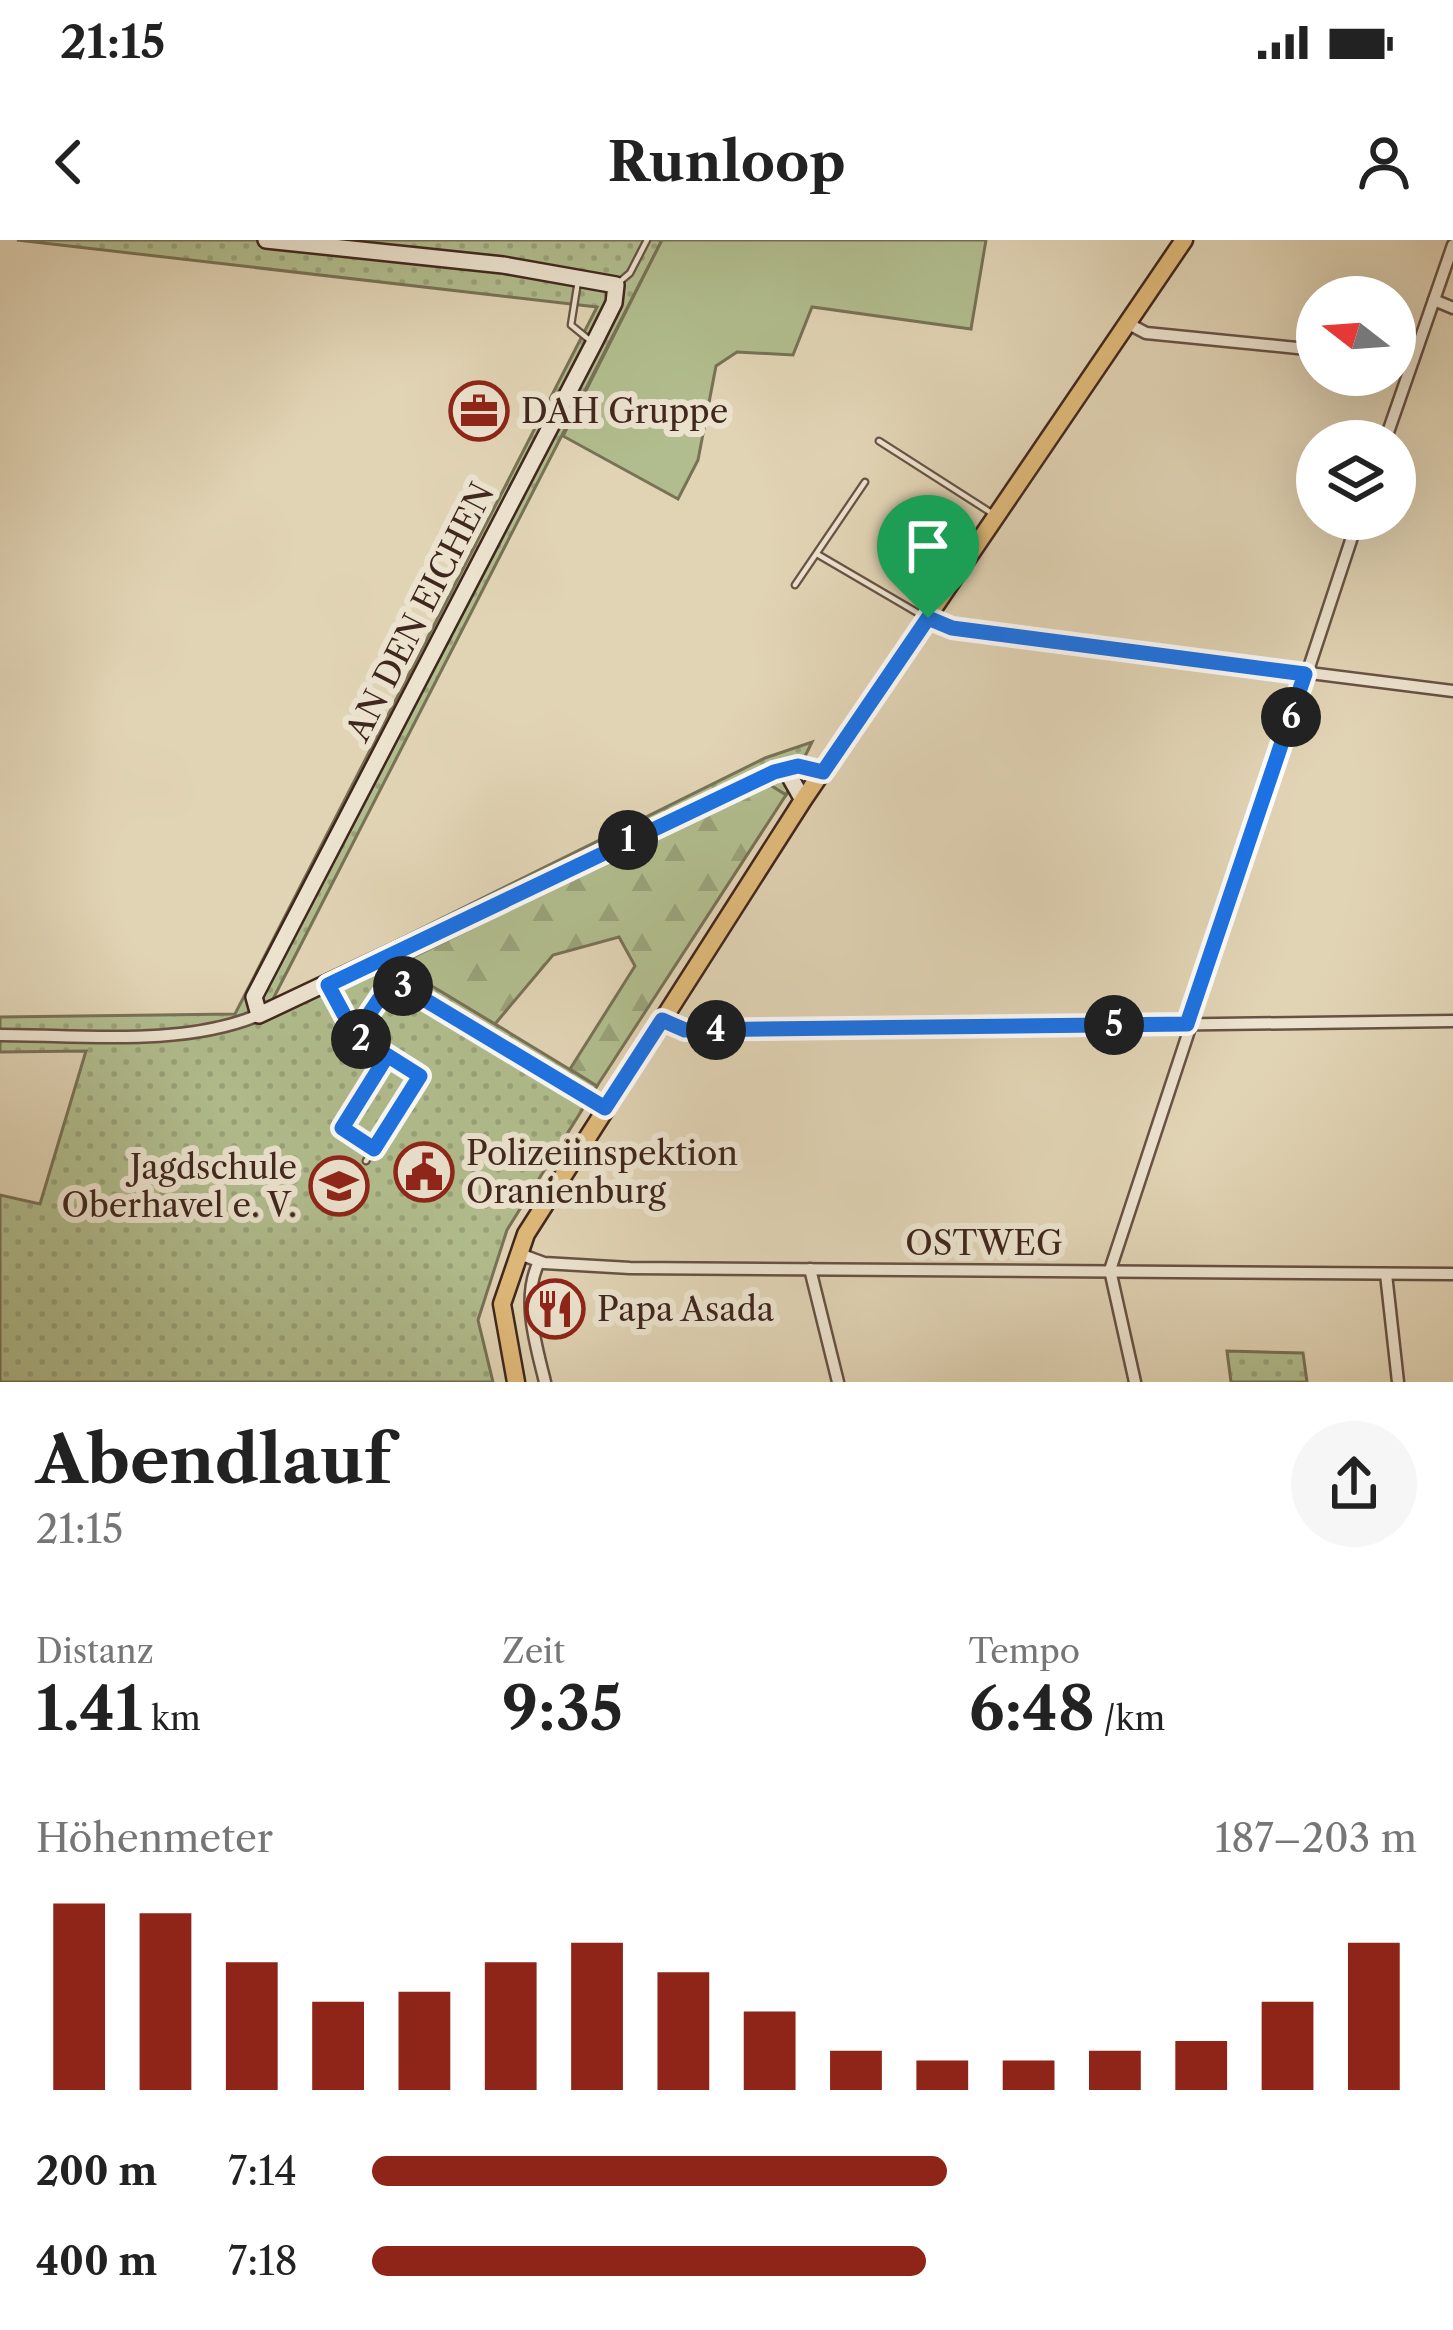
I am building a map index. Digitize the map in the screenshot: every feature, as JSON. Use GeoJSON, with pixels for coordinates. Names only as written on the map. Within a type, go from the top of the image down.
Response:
{"type":"FeatureCollection","features":[{"type":"Feature","properties":{"kind":"main road"},"geometry":{"type":"LineString","coordinates":[[516,1382],[502,1304],[517,1252],[803,800],[1184,240]]}},
{"type":"Feature","properties":{"kind":"street"},"geometry":{"type":"LineString","coordinates":[[266,240],[578,275],[616,285]]}},
{"type":"Feature","properties":{"kind":"street"},"geometry":{"type":"LineString","coordinates":[[1416,351],[1453,245]]}},
{"type":"Feature","properties":{"kind":"street","name":"AN DEN EICHEN"},"geometry":{"type":"LineString","coordinates":[[259,1015],[254,997],[594,343],[614,303],[616,285]]}},
{"type":"Feature","properties":{"kind":"street"},"geometry":{"type":"LineString","coordinates":[[1434,300],[1453,308]]}},
{"type":"Feature","properties":{"kind":"street"},"geometry":{"type":"LineString","coordinates":[[1127,323],[1146,334],[1296,348]]}},
{"type":"Feature","properties":{"kind":"street"},"geometry":{"type":"LineString","coordinates":[[1136,1382],[1110,1270],[1187,1024],[1351,540]]}},
{"type":"Feature","properties":{"kind":"street"},"geometry":{"type":"LineString","coordinates":[[928,618],[952,628],[1453,691]]}},
{"type":"Feature","properties":{"kind":"street"},"geometry":{"type":"LineString","coordinates":[[0,1035],[172,1033],[225,1027],[328,985],[786,770],[823,772]]}},
{"type":"Feature","properties":{"kind":"street"},"geometry":{"type":"LineString","coordinates":[[786,770],[803,800]]}},
{"type":"Feature","properties":{"kind":"street"},"geometry":{"type":"LineString","coordinates":[[662,1020],[685,1030],[1453,1022]]}},
{"type":"Feature","properties":{"kind":"street","name":"OSTWEG"},"geometry":{"type":"LineString","coordinates":[[517,1252],[539,1262],[810,1269],[1453,1274]]}},
{"type":"Feature","properties":{"kind":"street"},"geometry":{"type":"LineString","coordinates":[[539,1262],[533,1274],[532,1328],[545,1382]]}},
{"type":"Feature","properties":{"kind":"street"},"geometry":{"type":"LineString","coordinates":[[810,1269],[838,1382]]}},
{"type":"Feature","properties":{"kind":"street"},"geometry":{"type":"LineString","coordinates":[[1386,1274],[1398,1382]]}},
{"type":"Feature","properties":{"kind":"lane","name":"AN DEN EICHEN"},"geometry":{"type":"LineString","coordinates":[[616,285],[630,273],[646,240]]}},
{"type":"Feature","properties":{"kind":"lane"},"geometry":{"type":"LineString","coordinates":[[578,275],[571,325],[594,343]]}},
{"type":"Feature","properties":{"kind":"lane"},"geometry":{"type":"LineString","coordinates":[[879,441],[998,517]]}},
{"type":"Feature","properties":{"kind":"lane"},"geometry":{"type":"LineString","coordinates":[[795,585],[865,482]]}},
{"type":"Feature","properties":{"kind":"lane"},"geometry":{"type":"LineString","coordinates":[[817,554],[928,618]]}},
{"type":"Feature","properties":{"kind":"lane"},"geometry":{"type":"LineString","coordinates":[[380,960],[392,980],[605,1108]]}},
{"type":"Feature","properties":{"kind":"lane"},"geometry":{"type":"LineString","coordinates":[[355,1035],[392,980]]}},
{"type":"Feature","properties":{"kind":"lane"},"geometry":{"type":"LineString","coordinates":[[328,985],[355,1035],[420,1076],[366,1161]]}},
{"type":"Feature","properties":{"kind":"lane"},"geometry":{"type":"LineString","coordinates":[[374,1149],[342,1128],[387,1056]]}},
{"type":"Feature","properties":{"kind":"green space"},"geometry":{"type":"Polygon","coordinates":[[[17,240],[662,240],[271,1003],[765,758],[812,742],[786,795],[766,783],[398,965],[597,1086],[507,1230],[478,1320],[493,1382],[0,1382],[0,1195],[40,1204],[86,1051],[0,1052],[0,1017],[235,1014],[597,307],[17,240]]]}},
{"type":"Feature","properties":{"kind":"green space"},"geometry":{"type":"Polygon","coordinates":[[[662,240],[986,240],[971,329],[812,307],[793,355],[737,352],[716,366],[698,460],[678,499],[563,436],[662,240]]]}},
{"type":"Feature","properties":{"kind":"green space"},"geometry":{"type":"Polygon","coordinates":[[[767,783],[786,795],[597,1086],[570,1069],[635,966],[619,937],[553,955],[495,1024],[397,965],[767,783]]]}},
{"type":"Feature","properties":{"kind":"green space"},"geometry":{"type":"Polygon","coordinates":[[[1227,1351],[1303,1353],[1307,1382],[1231,1382],[1227,1351]]]}},
{"type":"Feature","properties":{"kind":"place","name":"DAH Gruppe"},"geometry":{"type":"Point","coordinates":[479,411]}},
{"type":"Feature","properties":{"kind":"place","name":"Polizeiinspektion Oranienburg"},"geometry":{"type":"Point","coordinates":[424,1172]}},
{"type":"Feature","properties":{"kind":"place","name":"Jagdschule Oberhavel e. V."},"geometry":{"type":"Point","coordinates":[339,1186]}},
{"type":"Feature","properties":{"kind":"place","name":"Papa Asada"},"geometry":{"type":"Point","coordinates":[555,1309]}},
{"type":"Feature","properties":{"kind":"route"},"geometry":{"type":"LineString","coordinates":[[928,618],[823,772],[798,766],[774,772],[328,985],[355,1035],[387,1056],[342,1128],[374,1149],[420,1076],[355,1035],[392,980],[605,1108],[662,1020],[685,1030],[1187,1024],[1305,674],[952,628],[928,618]]}}]}
